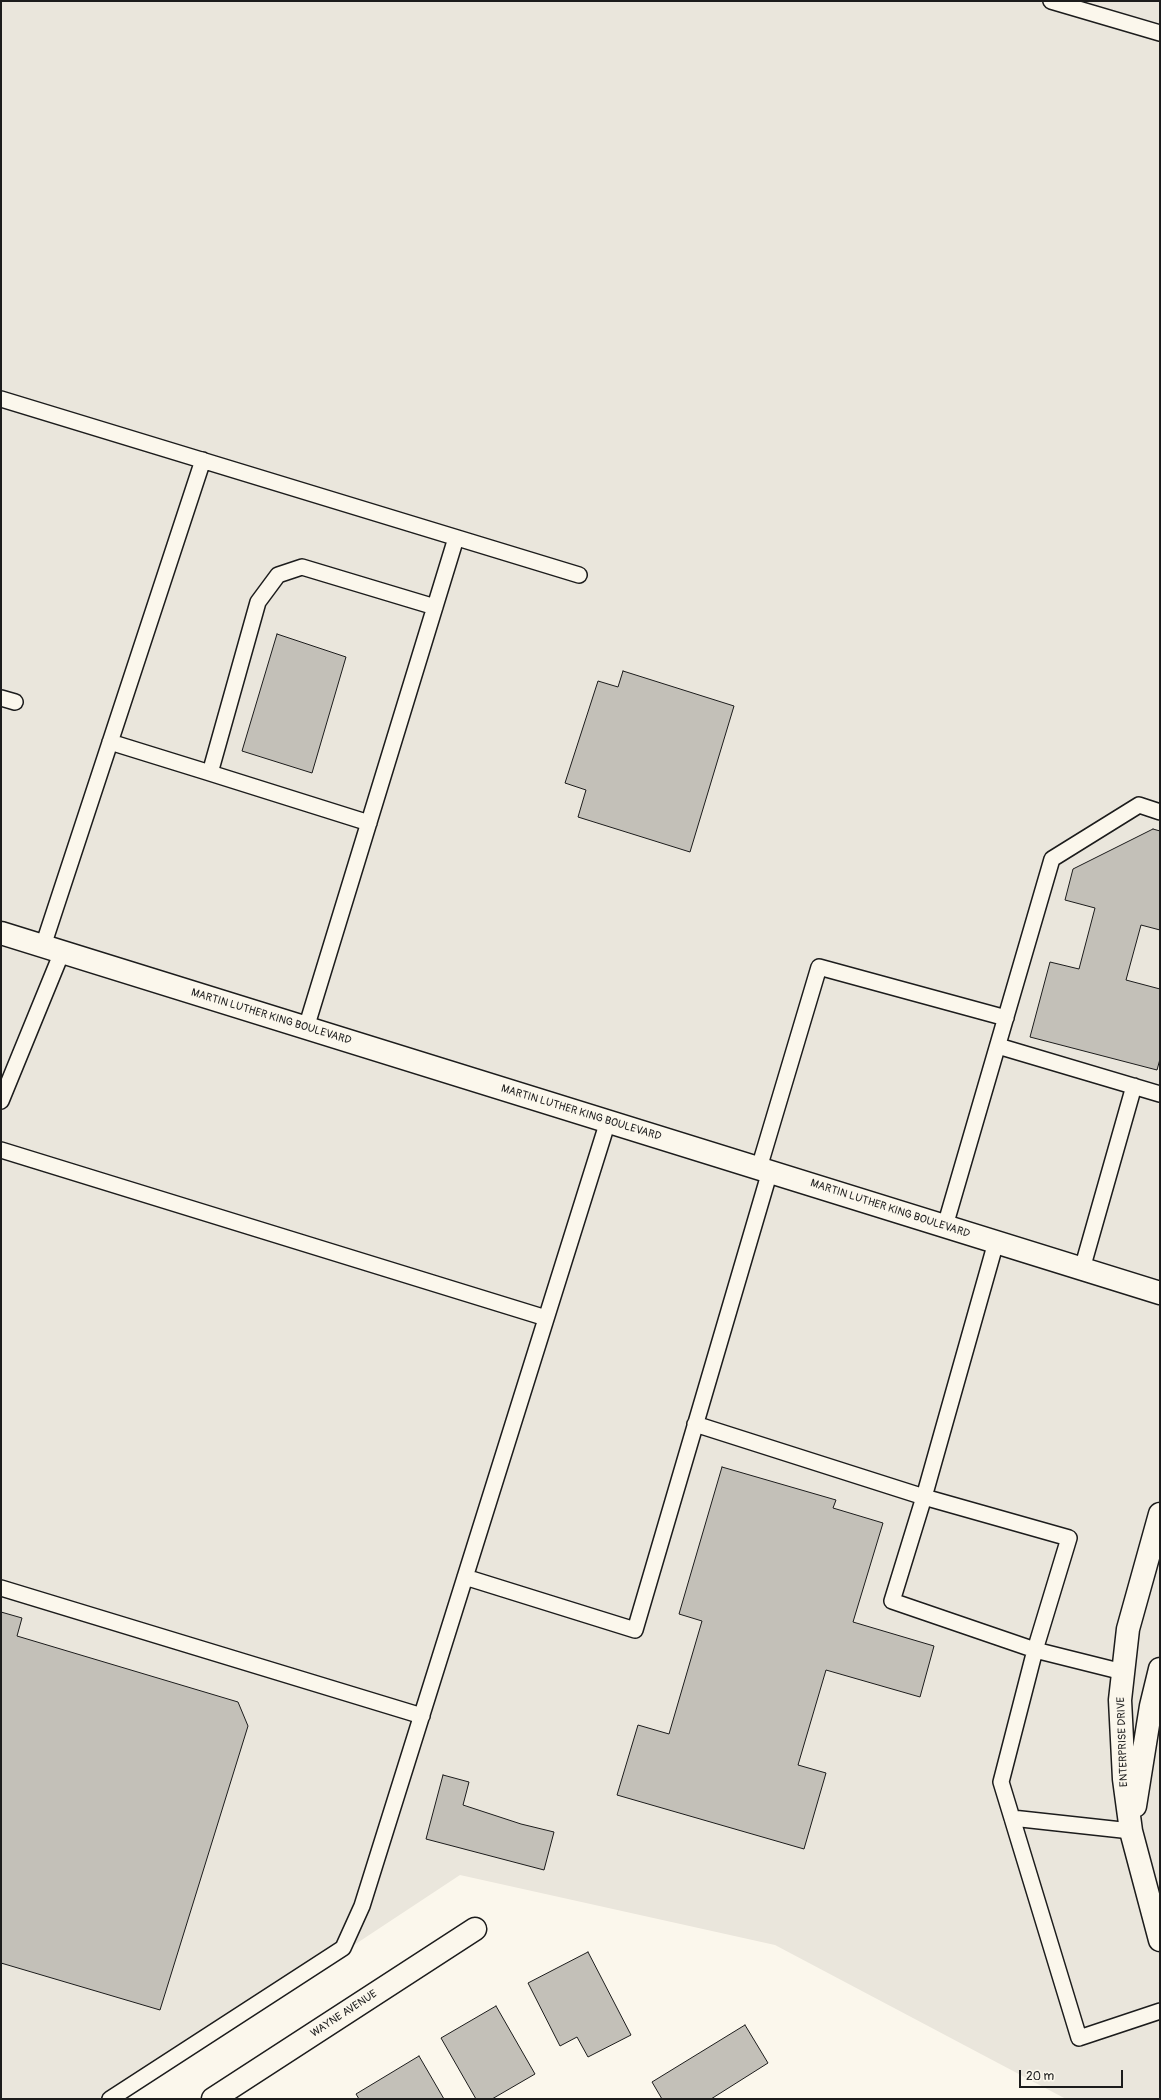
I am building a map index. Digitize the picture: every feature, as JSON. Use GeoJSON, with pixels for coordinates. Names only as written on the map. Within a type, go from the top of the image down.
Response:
{"type":"FeatureCollection","features":[{"type":"Feature","properties":{"kind":"main road","name":"MARTIN LUTHER KING BOULEVARD"},"geometry":{"type":"LineString","coordinates":[[1,933],[765,1169],[1160,1294]]}},
{"type":"Feature","properties":{"kind":"main road","name":"ENTERPRISE DRIVE"},"geometry":{"type":"LineString","coordinates":[[1160,1514],[1128,1629],[1120,1700],[1123,1771],[1131,1831],[1160,1940]]}},
{"type":"Feature","properties":{"kind":"main road","name":"ENTERPRISE DRIVE"},"geometry":{"type":"LineString","coordinates":[[1131,1831],[1155,1708],[1160,1669]]}},
{"type":"Feature","properties":{"kind":"main road","name":"WAYNE AVENUE"},"geometry":{"type":"LineString","coordinates":[[213,2099],[475,1929]]}},
{"type":"Feature","properties":{"kind":"lane"},"geometry":{"type":"LineString","coordinates":[[1051,1],[1160,33]]}},
{"type":"Feature","properties":{"kind":"lane"},"geometry":{"type":"LineString","coordinates":[[1,399],[579,575]]}},
{"type":"Feature","properties":{"kind":"lane"},"geometry":{"type":"LineString","coordinates":[[1,1101],[53,949],[110,742],[203,460]]}},
{"type":"Feature","properties":{"kind":"lane"},"geometry":{"type":"LineString","coordinates":[[306,1028],[456,538]]}},
{"type":"Feature","properties":{"kind":"lane"},"geometry":{"type":"LineString","coordinates":[[210,773],[258,602],[278,575],[302,566],[435,607]]}},
{"type":"Feature","properties":{"kind":"lane"},"geometry":{"type":"LineString","coordinates":[[110,742],[369,823]]}},
{"type":"Feature","properties":{"kind":"lane"},"geometry":{"type":"LineString","coordinates":[[945,1226],[1052,859],[1139,805],[1160,812]]}},
{"type":"Feature","properties":{"kind":"lane"},"geometry":{"type":"LineString","coordinates":[[465,1577],[635,1630],[695,1424],[819,967],[1006,1018]]}},
{"type":"Feature","properties":{"kind":"lane"},"geometry":{"type":"LineString","coordinates":[[998,1046],[1160,1094]]}},
{"type":"Feature","properties":{"kind":"lane"},"geometry":{"type":"LineString","coordinates":[[1082,1269],[1134,1086]]}},
{"type":"Feature","properties":{"kind":"lane"},"geometry":{"type":"LineString","coordinates":[[110,2099],[343,1948],[362,1906],[608,1121]]}},
{"type":"Feature","properties":{"kind":"lane"},"geometry":{"type":"LineString","coordinates":[[1,1150],[546,1318]]}},
{"type":"Feature","properties":{"kind":"lane"},"geometry":{"type":"LineString","coordinates":[[996,1242],[924,1497],[892,1601],[1035,1650],[1123,1672]]}},
{"type":"Feature","properties":{"kind":"lane"},"geometry":{"type":"LineString","coordinates":[[695,1424],[924,1497],[1069,1538],[1035,1650],[1001,1782],[1079,2038],[1160,2011]]}},
{"type":"Feature","properties":{"kind":"lane"},"geometry":{"type":"LineString","coordinates":[[1,1588],[422,1716]]}},
{"type":"Feature","properties":{"kind":"lane"},"geometry":{"type":"LineString","coordinates":[[1012,1818],[1131,1831]]}},
{"type":"Feature","properties":{"kind":"shaded area"},"geometry":{"type":"Polygon","coordinates":[[[1,1],[1160,1],[1160,2099],[1066,2099],[775,1945],[460,1875],[121,2099],[1,2099],[1,1]]]}},
{"type":"Feature","properties":{"kind":"building"},"geometry":{"type":"Polygon","coordinates":[[[277,634],[346,657],[312,773],[242,751],[277,634]]]}},
{"type":"Feature","properties":{"kind":"building"},"geometry":{"type":"Polygon","coordinates":[[[623,671],[734,706],[690,852],[578,817],[586,790],[565,783],[598,681],[618,687],[623,671]]]}},
{"type":"Feature","properties":{"kind":"building"},"geometry":{"type":"Polygon","coordinates":[[[1153,829],[1160,831],[1160,930],[1141,925],[1126,980],[1160,989],[1160,1059],[1157,1070],[1030,1037],[1050,962],[1079,969],[1095,908],[1065,900],[1073,869],[1153,829]]]}},
{"type":"Feature","properties":{"kind":"building"},"geometry":{"type":"Polygon","coordinates":[[[722,1467],[836,1500],[833,1508],[883,1523],[853,1622],[934,1646],[920,1697],[826,1670],[798,1765],[826,1773],[804,1849],[617,1795],[638,1725],[669,1734],[702,1621],[679,1614],[722,1467]]]}},
{"type":"Feature","properties":{"kind":"building"},"geometry":{"type":"Polygon","coordinates":[[[1,1612],[22,1618],[17,1636],[238,1702],[248,1726],[160,2010],[1,1963],[1,1612]]]}},
{"type":"Feature","properties":{"kind":"building"},"geometry":{"type":"Polygon","coordinates":[[[443,1775],[469,1782],[463,1805],[521,1824],[554,1832],[544,1870],[426,1839],[443,1775]]]}},
{"type":"Feature","properties":{"kind":"building"},"geometry":{"type":"Polygon","coordinates":[[[588,1952],[631,2035],[588,2057],[577,2037],[560,2046],[528,1983],[588,1952]]]}},
{"type":"Feature","properties":{"kind":"building"},"geometry":{"type":"Polygon","coordinates":[[[496,2006],[535,2074],[492,2099],[476,2099],[441,2038],[496,2006]]]}},
{"type":"Feature","properties":{"kind":"building"},"geometry":{"type":"Polygon","coordinates":[[[745,2025],[768,2063],[711,2099],[662,2099],[652,2082],[745,2025]]]}},
{"type":"Feature","properties":{"kind":"building"},"geometry":{"type":"Polygon","coordinates":[[[419,2056],[444,2099],[359,2099],[356,2094],[419,2056]]]}}]}
